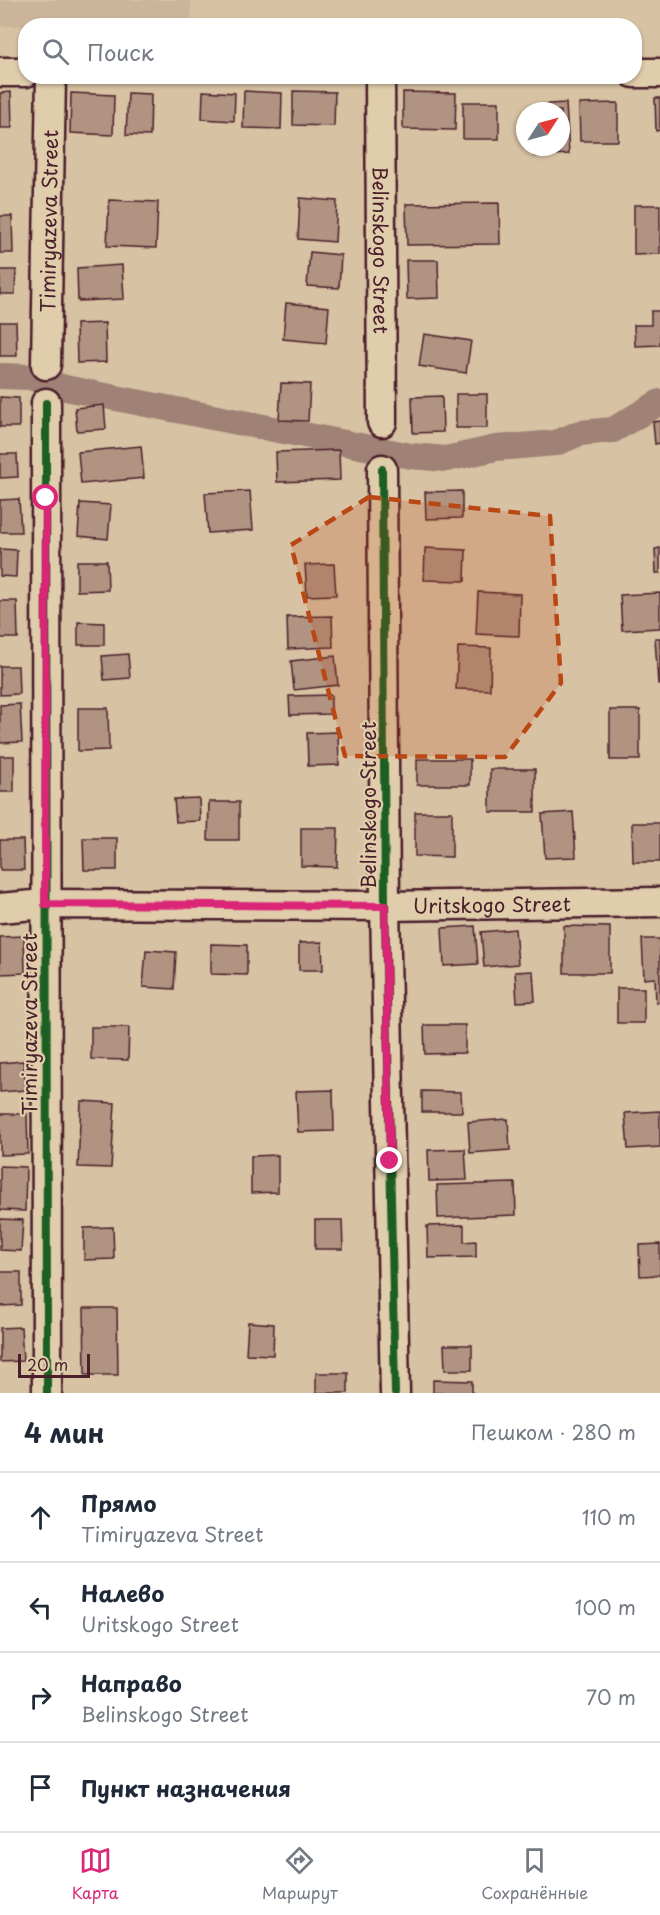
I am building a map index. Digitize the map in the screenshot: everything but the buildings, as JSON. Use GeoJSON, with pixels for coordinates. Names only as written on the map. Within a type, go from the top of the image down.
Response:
{"type":"FeatureCollection","features":[{"type":"Feature","properties":{"kind":"street"},"geometry":{"type":"LineString","coordinates":[[0,72],[18,72]]}},
{"type":"Feature","properties":{"kind":"street"},"geometry":{"type":"LineString","coordinates":[[642,73],[660,73]]}},
{"type":"Feature","properties":{"kind":"street","name":"Timiryazeva Street"},"geometry":{"type":"LineString","coordinates":[[46,365],[51,84]]}},
{"type":"Feature","properties":{"kind":"street","name":"Belinskogo Street"},"geometry":{"type":"LineString","coordinates":[[380,84],[382,422]]}},
{"type":"Feature","properties":{"kind":"street","name":"Timiryazeva Street"},"geometry":{"type":"LineString","coordinates":[[46,403],[47,1393]]}},
{"type":"Feature","properties":{"kind":"street","name":"Belinskogo Street"},"geometry":{"type":"LineString","coordinates":[[382,469],[385,906],[395,1393]]}},
{"type":"Feature","properties":{"kind":"street","name":"Uritskogo Street"},"geometry":{"type":"LineString","coordinates":[[0,908],[45,904],[385,906],[660,902]]}},
{"type":"Feature","properties":{"kind":"highlighted area"},"geometry":{"type":"Polygon","coordinates":[[[369,497],[550,516],[561,683],[505,757],[345,756],[291,545],[369,497]]]}},
{"type":"Feature","properties":{"kind":"shaded area"},"geometry":{"type":"Polygon","coordinates":[[[0,0],[191,0],[191,18],[18,18],[18,26],[0,26],[0,0]]]}},
{"type":"Feature","properties":{"kind":"waterway"},"geometry":{"type":"LineString","coordinates":[[0,376],[30,377],[65,388],[411,456],[446,459],[496,448],[556,443],[580,433],[613,430],[660,402]]}},
{"type":"Feature","properties":{"kind":"cycle path"},"geometry":{"type":"LineString","coordinates":[[46,403],[47,1393]]}},
{"type":"Feature","properties":{"kind":"cycle path"},"geometry":{"type":"LineString","coordinates":[[382,469],[385,906],[395,1393]]}},
{"type":"Feature","properties":{"kind":"route"},"geometry":{"type":"LineString","coordinates":[[46,498],[45,904],[385,906],[390,1161]]}}]}
